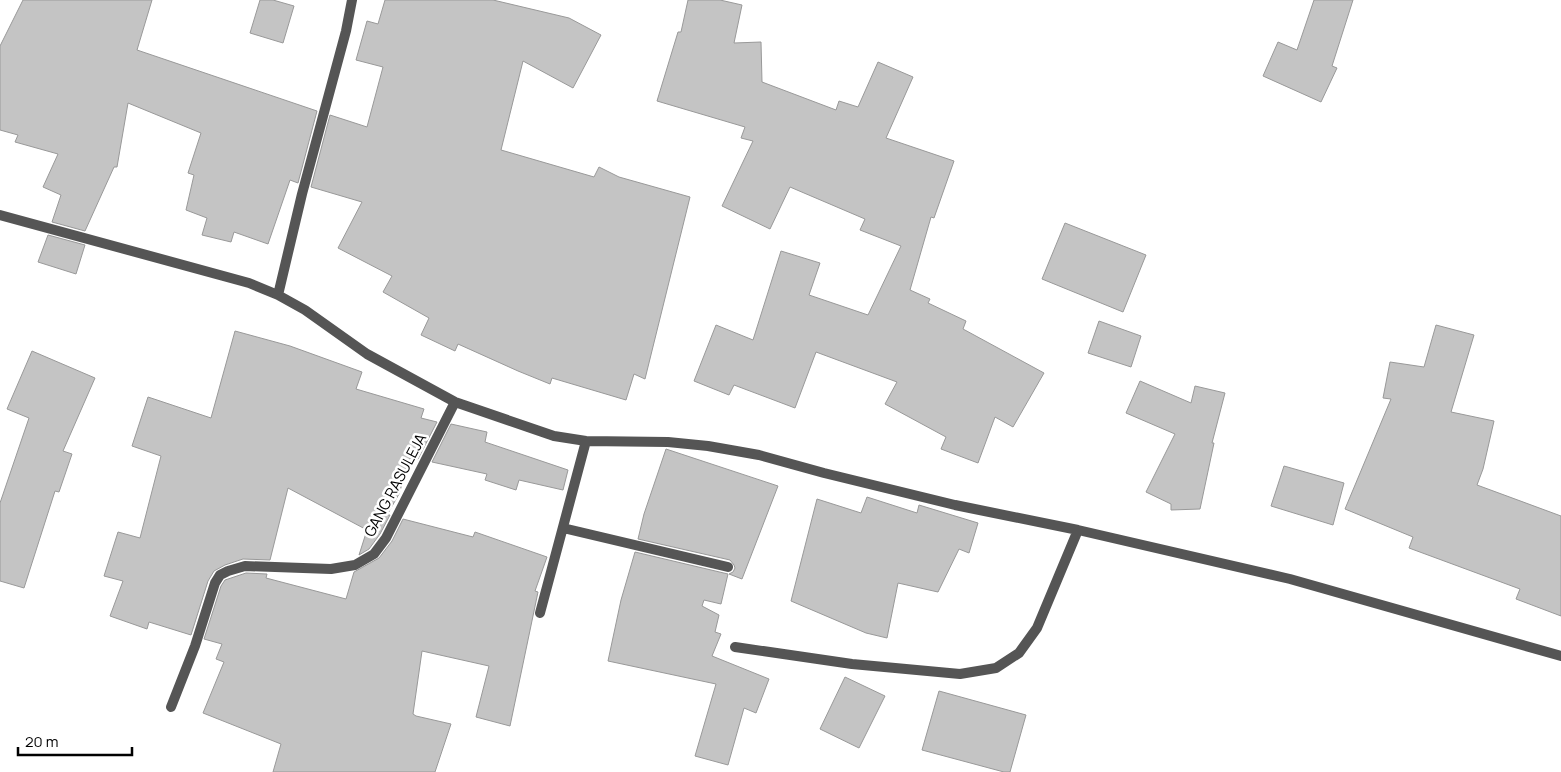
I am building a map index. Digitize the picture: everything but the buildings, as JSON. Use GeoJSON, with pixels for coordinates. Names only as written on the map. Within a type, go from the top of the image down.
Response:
{"type":"FeatureCollection","features":[{"type":"Feature","properties":{"kind":"street"},"geometry":{"type":"LineString","coordinates":[[278,295],[302,194],[346,31],[352,0]]}},
{"type":"Feature","properties":{"kind":"street"},"geometry":{"type":"LineString","coordinates":[[0,216],[249,283],[278,295],[305,310],[367,354],[455,402],[554,436],[586,441],[668,442],[717,447],[759,455],[955,505],[1078,530],[1290,579],[1561,656]]}},
{"type":"Feature","properties":{"kind":"street","name":"GANG RASULEJA"},"geometry":{"type":"LineString","coordinates":[[171,708],[195,646],[215,583],[220,575],[245,566],[332,570],[355,565],[374,554],[386,538],[455,402]]}},
{"type":"Feature","properties":{"kind":"street"},"geometry":{"type":"LineString","coordinates":[[540,613],[586,441]]}},
{"type":"Feature","properties":{"kind":"street"},"geometry":{"type":"LineString","coordinates":[[563,528],[728,568]]}},
{"type":"Feature","properties":{"kind":"street"},"geometry":{"type":"LineString","coordinates":[[735,647],[852,664],[960,674],[996,668],[1019,653],[1037,628],[1078,530]]}}]}
